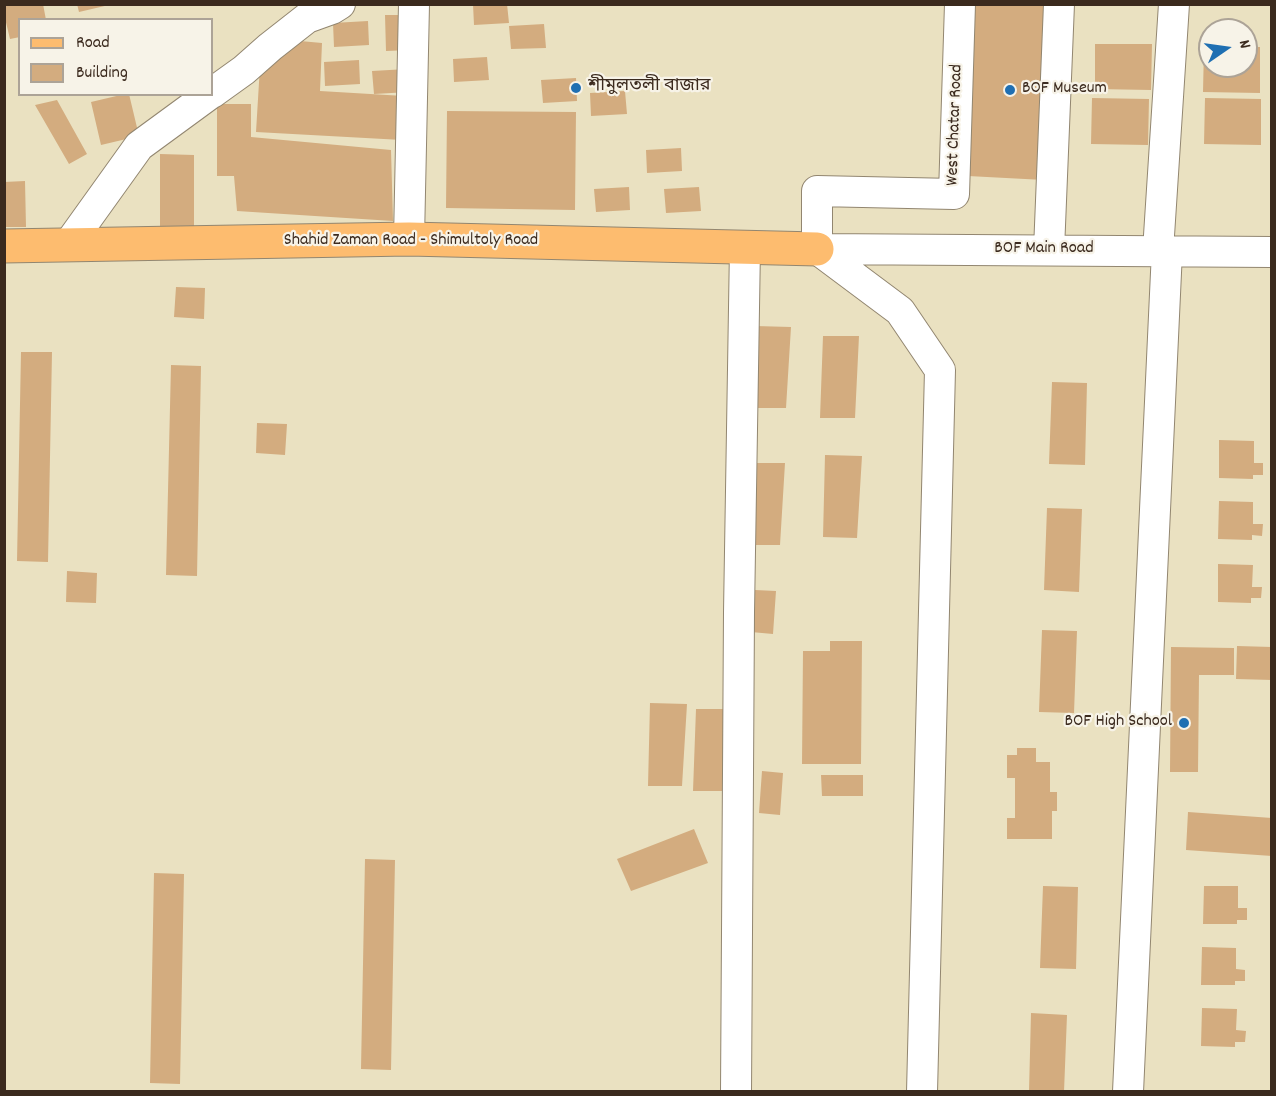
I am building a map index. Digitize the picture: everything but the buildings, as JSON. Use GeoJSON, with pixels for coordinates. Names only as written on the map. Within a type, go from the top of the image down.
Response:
{"type":"FeatureCollection","features":[{"type":"Feature","properties":{"kind":"main road","name":"Shahid Zaman Road - Shimultoly Road"},"geometry":{"type":"LineString","coordinates":[[4,246],[409,239],[817,249]]}},
{"type":"Feature","properties":{"kind":"street"},"geometry":{"type":"LineString","coordinates":[[213,93],[307,18],[340,4]]}},
{"type":"Feature","properties":{"kind":"street"},"geometry":{"type":"LineString","coordinates":[[409,239],[414,4]]}},
{"type":"Feature","properties":{"kind":"street","name":"West Chatar Road"},"geometry":{"type":"LineString","coordinates":[[817,249],[817,191],[954,194],[960,4]]}},
{"type":"Feature","properties":{"kind":"street"},"geometry":{"type":"LineString","coordinates":[[1049,250],[1059,4]]}},
{"type":"Feature","properties":{"kind":"street"},"geometry":{"type":"LineString","coordinates":[[1128,1092],[1174,4]]}},
{"type":"Feature","properties":{"kind":"street"},"geometry":{"type":"LineString","coordinates":[[68,245],[139,146],[208,96]]}},
{"type":"Feature","properties":{"kind":"street"},"geometry":{"type":"LineString","coordinates":[[736,1092],[739,624],[745,247]]}},
{"type":"Feature","properties":{"kind":"street"},"geometry":{"type":"LineString","coordinates":[[817,249],[900,311],[940,370],[922,1092]]}},
{"type":"Feature","properties":{"kind":"street","name":"BOF Main Road"},"geometry":{"type":"LineString","coordinates":[[817,249],[1272,252]]}},
{"type":"Feature","properties":{"kind":"place","name":"শীমুলতলী বাজার"},"geometry":{"type":"Point","coordinates":[576,88]}},
{"type":"Feature","properties":{"kind":"place","name":"BOF Museum"},"geometry":{"type":"Point","coordinates":[1010,90]}},
{"type":"Feature","properties":{"kind":"place","name":"BOF High School"},"geometry":{"type":"Point","coordinates":[1184,723]}}]}
